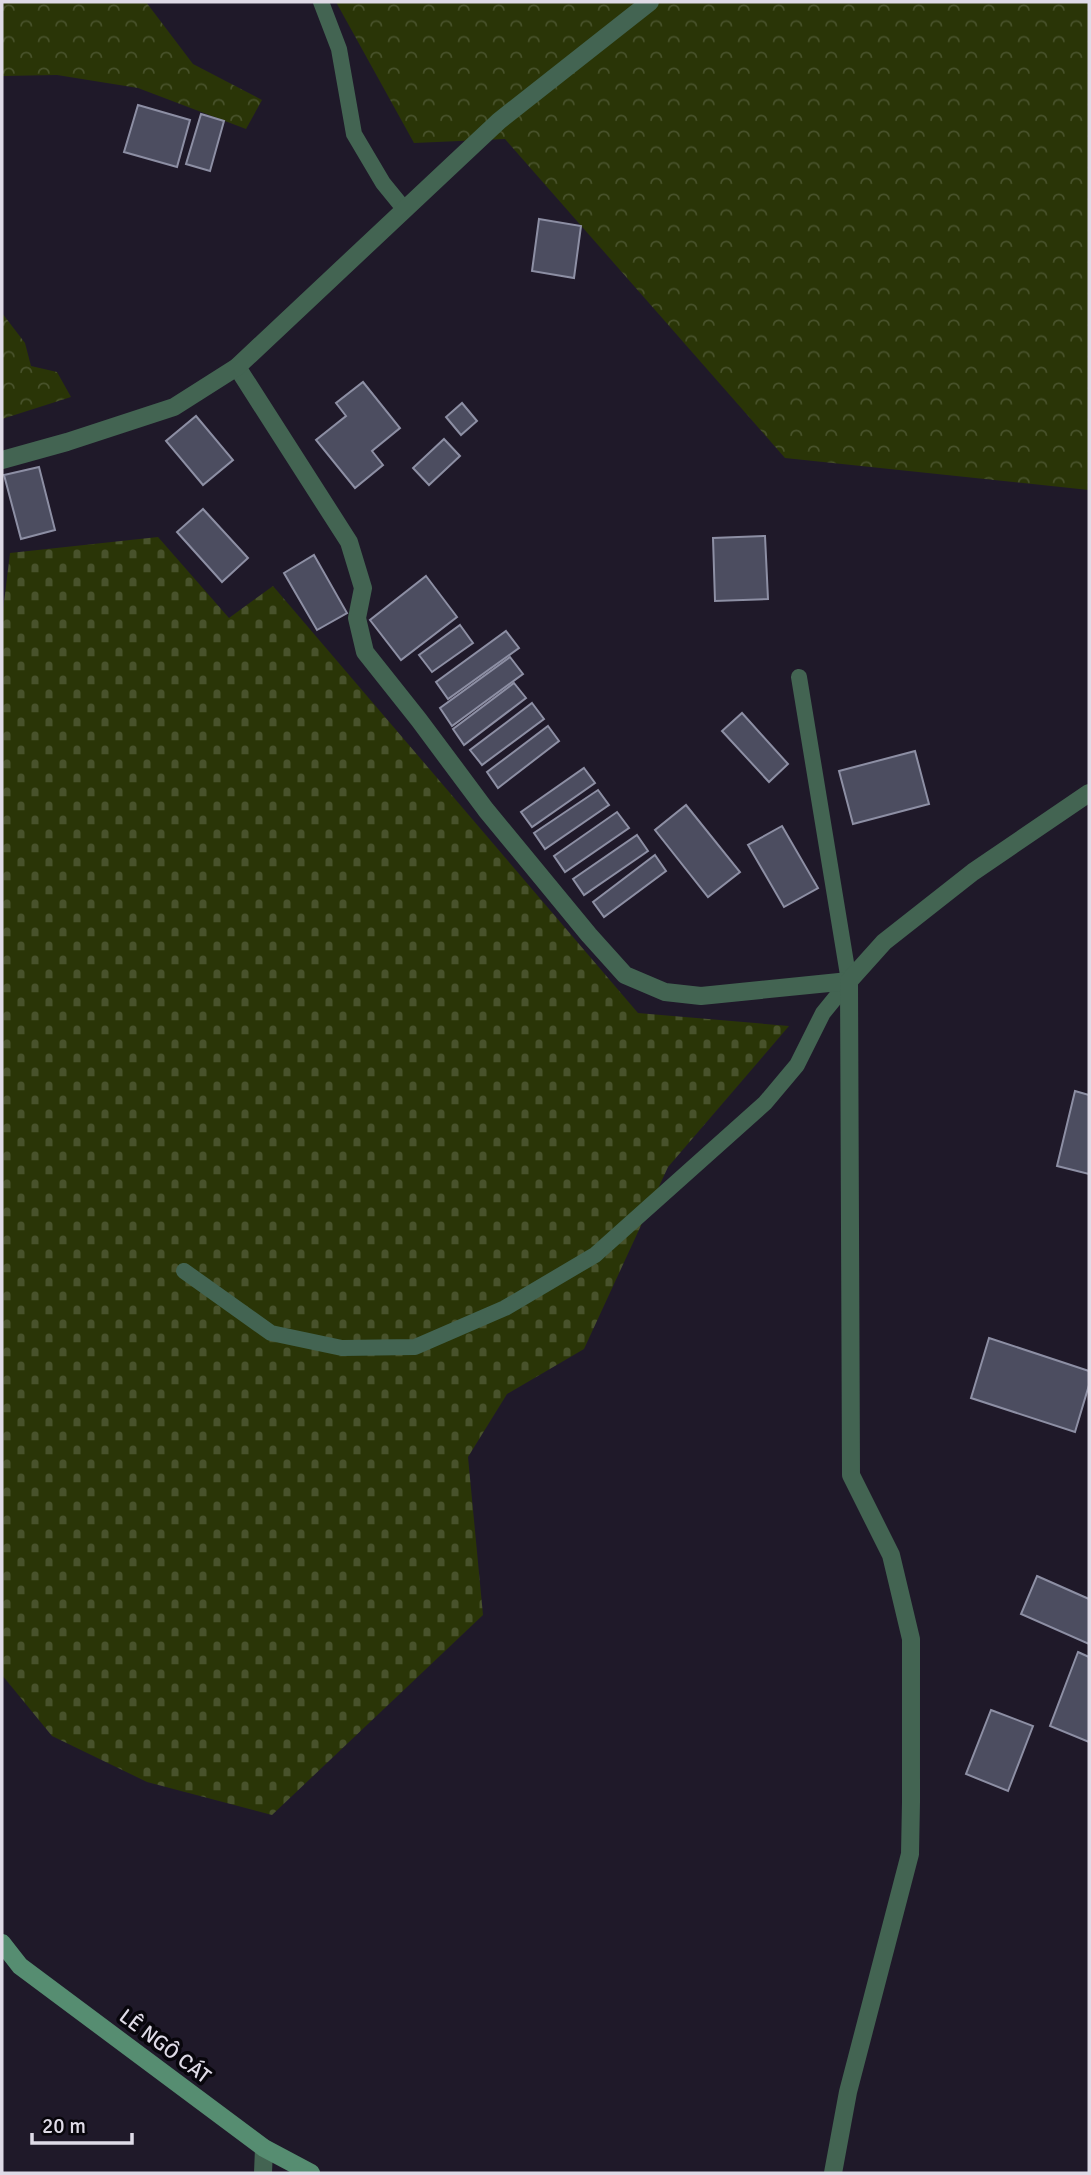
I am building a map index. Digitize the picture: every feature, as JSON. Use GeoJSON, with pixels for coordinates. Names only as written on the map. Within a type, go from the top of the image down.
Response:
{"type":"FeatureCollection","features":[{"type":"Feature","properties":{"kind":"street"},"geometry":{"type":"LineString","coordinates":[[2,460],[174,407],[237,367],[499,121],[650,2]]}},
{"type":"Feature","properties":{"kind":"street"},"geometry":{"type":"LineString","coordinates":[[237,367],[349,542],[363,588],[357,618],[365,652],[486,810],[625,975],[664,992],[701,996],[849,981]]}},
{"type":"Feature","properties":{"kind":"street"},"geometry":{"type":"LineString","coordinates":[[833,2173],[848,2092],[910,1854],[911,1802],[911,1639],[891,1555],[851,1475],[849,981],[884,942],[974,872],[1089,793]]}},
{"type":"Feature","properties":{"kind":"street","name":"LÊ NGÔ CÁT"},"geometry":{"type":"LineString","coordinates":[[2,1943],[20,1966],[264,2148],[311,2173]]}},
{"type":"Feature","properties":{"kind":"street"},"geometry":{"type":"LineString","coordinates":[[263,2173],[264,2148]]}},
{"type":"Feature","properties":{"kind":"lane"},"geometry":{"type":"LineString","coordinates":[[321,2],[339,49],[354,134],[383,184],[405,210]]}},
{"type":"Feature","properties":{"kind":"lane"},"geometry":{"type":"LineString","coordinates":[[184,1271],[271,1333],[342,1348],[415,1347],[505,1308],[595,1255],[765,1103],[797,1065],[823,1013],[849,981],[799,677]]}},
{"type":"Feature","properties":{"kind":"green space"},"geometry":{"type":"Polygon","coordinates":[[[2,2],[146,2],[193,64],[262,100],[246,129],[138,88],[57,75],[2,76],[2,2]]]}},
{"type":"Feature","properties":{"kind":"green space"},"geometry":{"type":"Polygon","coordinates":[[[336,2],[1089,2],[1089,490],[785,458],[505,139],[414,143],[336,2]]]}},
{"type":"Feature","properties":{"kind":"green space"},"geometry":{"type":"Polygon","coordinates":[[[2,313],[25,343],[31,366],[57,372],[71,397],[2,419],[2,313]]]}},
{"type":"Feature","properties":{"kind":"green space"},"geometry":{"type":"Polygon","coordinates":[[[158,537],[229,618],[273,586],[638,1013],[789,1026],[668,1167],[584,1349],[507,1394],[468,1457],[483,1615],[272,1815],[147,1782],[52,1736],[2,1675],[2,619],[10,553],[158,537]]]}},
{"type":"Feature","properties":{"kind":"building"},"geometry":{"type":"Polygon","coordinates":[[[138,105],[190,120],[177,167],[124,152],[138,105]]]}},
{"type":"Feature","properties":{"kind":"building"},"geometry":{"type":"Polygon","coordinates":[[[201,114],[224,121],[210,171],[186,164],[201,114]]]}},
{"type":"Feature","properties":{"kind":"building"},"geometry":{"type":"Polygon","coordinates":[[[539,219],[581,226],[574,278],[532,271],[539,219]]]}},
{"type":"Feature","properties":{"kind":"building"},"geometry":{"type":"Polygon","coordinates":[[[363,382],[400,428],[372,451],[383,465],[355,488],[316,440],[346,416],[336,403],[363,382]]]}},
{"type":"Feature","properties":{"kind":"building"},"geometry":{"type":"Polygon","coordinates":[[[462,403],[477,421],[461,435],[446,417],[462,403]]]}},
{"type":"Feature","properties":{"kind":"building"},"geometry":{"type":"Polygon","coordinates":[[[196,416],[233,460],[203,485],[166,441],[196,416]]]}},
{"type":"Feature","properties":{"kind":"building"},"geometry":{"type":"Polygon","coordinates":[[[444,439],[460,456],[429,485],[413,468],[444,439]]]}},
{"type":"Feature","properties":{"kind":"building"},"geometry":{"type":"Polygon","coordinates":[[[39,467],[55,530],[21,539],[4,475],[39,467]]]}},
{"type":"Feature","properties":{"kind":"building"},"geometry":{"type":"Polygon","coordinates":[[[203,509],[248,558],[222,582],[177,532],[203,509]]]}},
{"type":"Feature","properties":{"kind":"building"},"geometry":{"type":"Polygon","coordinates":[[[765,536],[768,599],[715,601],[713,538],[765,536]]]}},
{"type":"Feature","properties":{"kind":"building"},"geometry":{"type":"Polygon","coordinates":[[[314,555],[347,613],[317,630],[284,573],[314,555]]]}},
{"type":"Feature","properties":{"kind":"building"},"geometry":{"type":"Polygon","coordinates":[[[426,576],[457,617],[401,660],[370,620],[426,576]]]}},
{"type":"Feature","properties":{"kind":"building"},"geometry":{"type":"Polygon","coordinates":[[[460,625],[473,643],[432,672],[419,655],[460,625]]]}},
{"type":"Feature","properties":{"kind":"building"},"geometry":{"type":"Polygon","coordinates":[[[506,631],[519,648],[448,699],[436,682],[506,631]]]}},
{"type":"Feature","properties":{"kind":"building"},"geometry":{"type":"Polygon","coordinates":[[[510,657],[523,674],[452,726],[440,708],[510,657]]]}},
{"type":"Feature","properties":{"kind":"building"},"geometry":{"type":"Polygon","coordinates":[[[514,683],[526,698],[464,745],[453,729],[514,683]]]}},
{"type":"Feature","properties":{"kind":"building"},"geometry":{"type":"Polygon","coordinates":[[[532,703],[544,719],[482,765],[470,750],[532,703]]]}},
{"type":"Feature","properties":{"kind":"building"},"geometry":{"type":"Polygon","coordinates":[[[742,713],[788,764],[769,782],[722,731],[742,713]]]}},
{"type":"Feature","properties":{"kind":"building"},"geometry":{"type":"Polygon","coordinates":[[[548,726],[559,741],[498,788],[487,772],[548,726]]]}},
{"type":"Feature","properties":{"kind":"building"},"geometry":{"type":"Polygon","coordinates":[[[915,751],[929,804],[853,824],[839,771],[915,751]]]}},
{"type":"Feature","properties":{"kind":"building"},"geometry":{"type":"Polygon","coordinates":[[[584,768],[595,783],[532,827],[521,812],[584,768]]]}},
{"type":"Feature","properties":{"kind":"building"},"geometry":{"type":"Polygon","coordinates":[[[598,790],[609,805],[545,849],[534,833],[598,790]]]}},
{"type":"Feature","properties":{"kind":"building"},"geometry":{"type":"Polygon","coordinates":[[[686,805],[740,872],[708,897],[655,830],[686,805]]]}},
{"type":"Feature","properties":{"kind":"building"},"geometry":{"type":"Polygon","coordinates":[[[617,812],[629,828],[565,872],[554,856],[617,812]]]}},
{"type":"Feature","properties":{"kind":"building"},"geometry":{"type":"Polygon","coordinates":[[[782,826],[818,888],[784,907],[748,845],[782,826]]]}},
{"type":"Feature","properties":{"kind":"building"},"geometry":{"type":"Polygon","coordinates":[[[637,835],[648,851],[584,895],[573,879],[637,835]]]}},
{"type":"Feature","properties":{"kind":"building"},"geometry":{"type":"Polygon","coordinates":[[[655,855],[666,871],[604,917],[593,902],[655,855]]]}},
{"type":"Feature","properties":{"kind":"building"},"geometry":{"type":"Polygon","coordinates":[[[1075,1091],[1089,1095],[1089,1174],[1057,1166],[1075,1091]]]}},
{"type":"Feature","properties":{"kind":"building"},"geometry":{"type":"Polygon","coordinates":[[[989,1338],[1089,1371],[1089,1385],[1075,1432],[971,1398],[989,1338]]]}},
{"type":"Feature","properties":{"kind":"building"},"geometry":{"type":"Polygon","coordinates":[[[1037,1576],[1089,1599],[1089,1644],[1021,1614],[1037,1576]]]}},
{"type":"Feature","properties":{"kind":"building"},"geometry":{"type":"Polygon","coordinates":[[[1078,1652],[1089,1657],[1089,1742],[1050,1726],[1078,1652]]]}},
{"type":"Feature","properties":{"kind":"building"},"geometry":{"type":"Polygon","coordinates":[[[991,1710],[1033,1726],[1008,1791],[966,1774],[991,1710]]]}}]}
